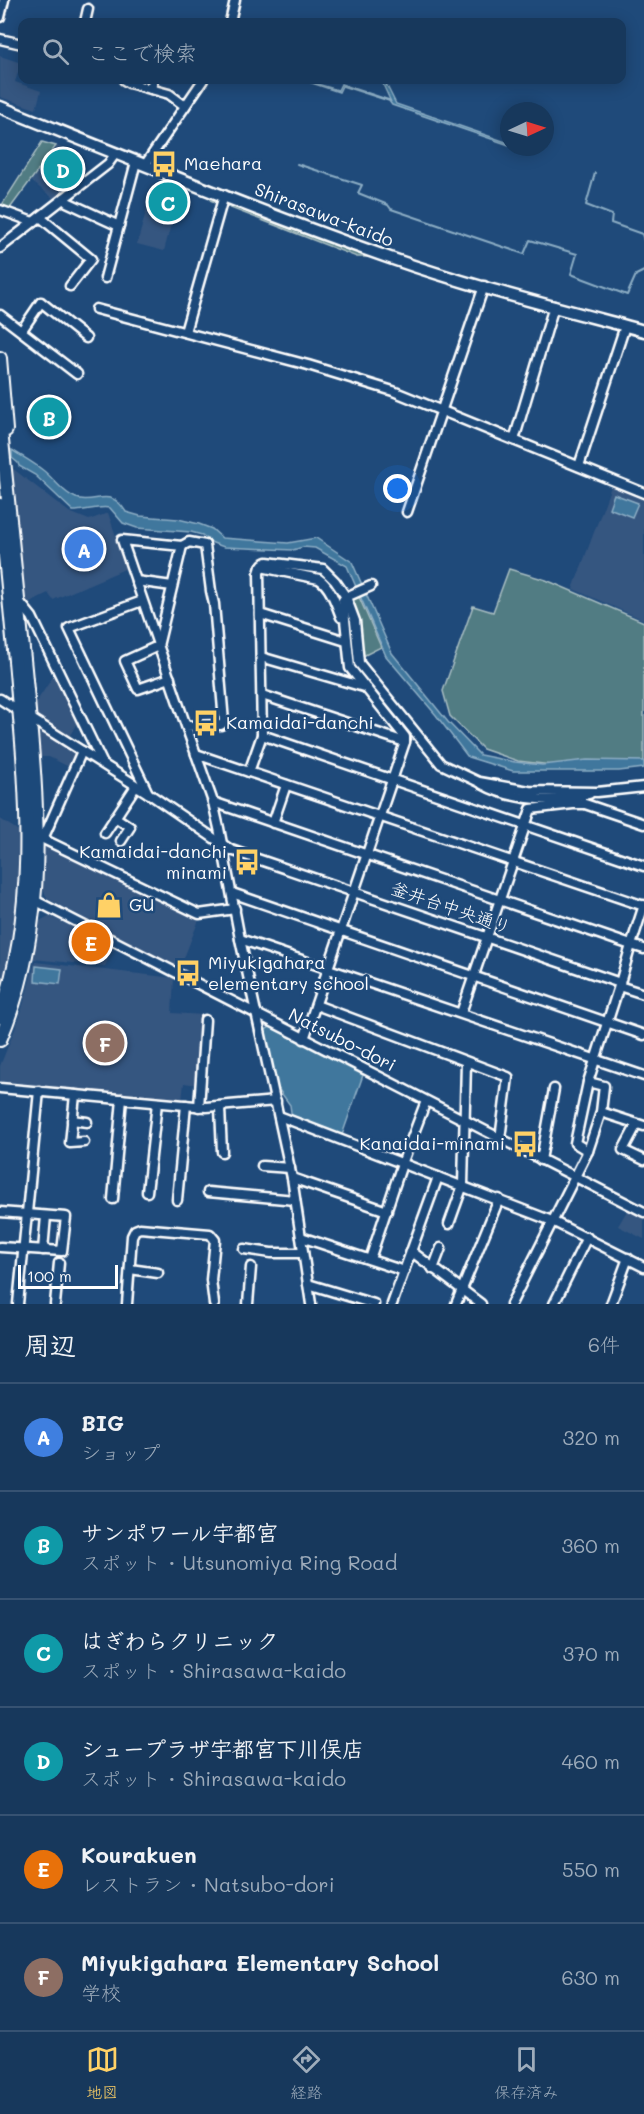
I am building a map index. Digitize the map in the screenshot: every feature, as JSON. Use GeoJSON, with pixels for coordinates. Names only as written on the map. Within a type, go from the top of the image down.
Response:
{"type":"FeatureCollection","features":[{"type":"Feature","properties":{"kind":"highway"},"geometry":{"type":"LineString","coordinates":[[0,358],[8,535]]}},
{"type":"Feature","properties":{"kind":"highway"},"geometry":{"type":"LineString","coordinates":[[0,420],[25,715],[34,763],[40,839],[30,901],[23,973],[0,1040]]}},
{"type":"Feature","properties":{"kind":"highway"},"geometry":{"type":"LineString","coordinates":[[0,506],[8,535],[19,601],[25,715],[30,901],[0,1017]]}},
{"type":"Feature","properties":{"kind":"highway"},"geometry":{"type":"LineString","coordinates":[[0,517],[8,535]]}},
{"type":"Feature","properties":{"kind":"main road","name":"Shirasawa-kaido"},"geometry":{"type":"LineString","coordinates":[[0,107],[391,258],[644,331]]}},
{"type":"Feature","properties":{"kind":"street"},"geometry":{"type":"LineString","coordinates":[[0,17],[4,0]]}},
{"type":"Feature","properties":{"kind":"street"},"geometry":{"type":"LineString","coordinates":[[231,18],[235,0]]}},
{"type":"Feature","properties":{"kind":"street"},"geometry":{"type":"LineString","coordinates":[[86,18],[88,9]]}},
{"type":"Feature","properties":{"kind":"street"},"geometry":{"type":"LineString","coordinates":[[0,39],[18,43]]}},
{"type":"Feature","properties":{"kind":"street"},"geometry":{"type":"LineString","coordinates":[[152,84],[185,106]]}},
{"type":"Feature","properties":{"kind":"street"},"geometry":{"type":"LineString","coordinates":[[105,278],[119,226],[141,163],[200,84]]}},
{"type":"Feature","properties":{"kind":"street"},"geometry":{"type":"LineString","coordinates":[[0,248],[108,164],[116,153]]}},
{"type":"Feature","properties":{"kind":"street"},"geometry":{"type":"LineString","coordinates":[[186,332],[224,195]]}},
{"type":"Feature","properties":{"kind":"street"},"geometry":{"type":"LineString","coordinates":[[64,198],[67,202],[119,226]]}},
{"type":"Feature","properties":{"kind":"street"},"geometry":{"type":"LineString","coordinates":[[0,210],[37,220],[91,259],[70,286]]}},
{"type":"Feature","properties":{"kind":"street"},"geometry":{"type":"LineString","coordinates":[[406,512],[484,286]]}},
{"type":"Feature","properties":{"kind":"street"},"geometry":{"type":"LineString","coordinates":[[22,330],[41,302],[86,338]]}},
{"type":"Feature","properties":{"kind":"street"},"geometry":{"type":"LineString","coordinates":[[514,440],[554,306]]}},
{"type":"Feature","properties":{"kind":"street"},"geometry":{"type":"LineString","coordinates":[[96,309],[308,365],[393,391],[644,493]]}},
{"type":"Feature","properties":{"kind":"street"},"geometry":{"type":"LineString","coordinates":[[0,315],[77,374]]}},
{"type":"Feature","properties":{"kind":"street"},"geometry":{"type":"LineString","coordinates":[[579,466],[625,326]]}},
{"type":"Feature","properties":{"kind":"street"},"geometry":{"type":"LineString","coordinates":[[186,726],[224,723],[214,603],[205,544],[189,542],[182,546],[122,540],[142,601],[170,678],[186,726],[213,802],[292,1178],[311,1304]]}},
{"type":"Feature","properties":{"kind":"street"},"geometry":{"type":"LineString","coordinates":[[158,646],[182,546]]}},
{"type":"Feature","properties":{"kind":"street"},"geometry":{"type":"LineString","coordinates":[[249,772],[262,735],[259,573],[263,564],[267,562],[323,569],[335,581],[346,597],[355,621],[359,663],[441,765],[494,790],[535,799],[580,796],[597,792]]}},
{"type":"Feature","properties":{"kind":"street"},"geometry":{"type":"LineString","coordinates":[[261,567],[319,579],[323,582],[336,602],[346,637]]}},
{"type":"Feature","properties":{"kind":"street"},"geometry":{"type":"LineString","coordinates":[[136,582],[172,586]]}},
{"type":"Feature","properties":{"kind":"street"},"geometry":{"type":"LineString","coordinates":[[304,1039],[405,742],[405,737],[350,668],[343,600],[371,586]]}},
{"type":"Feature","properties":{"kind":"street"},"geometry":{"type":"LineString","coordinates":[[19,601],[32,617],[102,764]]}},
{"type":"Feature","properties":{"kind":"street"},"geometry":{"type":"LineString","coordinates":[[142,601],[69,628],[148,793]]}},
{"type":"Feature","properties":{"kind":"street"},"geometry":{"type":"LineString","coordinates":[[260,614],[346,637]]}},
{"type":"Feature","properties":{"kind":"street"},"geometry":{"type":"LineString","coordinates":[[158,646],[125,660],[138,690],[170,678]]}},
{"type":"Feature","properties":{"kind":"street"},"geometry":{"type":"LineString","coordinates":[[261,657],[367,688]]}},
{"type":"Feature","properties":{"kind":"street"},"geometry":{"type":"LineString","coordinates":[[262,694],[405,742]]}},
{"type":"Feature","properties":{"kind":"street","name":"釜井台中央通り"},"geometry":{"type":"LineString","coordinates":[[1,703],[25,715],[148,793],[231,850],[644,994]]}},
{"type":"Feature","properties":{"kind":"street"},"geometry":{"type":"LineString","coordinates":[[262,735],[644,866]]}},
{"type":"Feature","properties":{"kind":"street"},"geometry":{"type":"LineString","coordinates":[[82,751],[40,839],[199,914],[234,909]]}},
{"type":"Feature","properties":{"kind":"street"},"geometry":{"type":"LineString","coordinates":[[196,754],[644,906],[588,1082],[575,1143],[588,1151]]}},
{"type":"Feature","properties":{"kind":"street"},"geometry":{"type":"LineString","coordinates":[[479,782],[529,791],[597,792],[644,788]]}},
{"type":"Feature","properties":{"kind":"street"},"geometry":{"type":"LineString","coordinates":[[273,823],[286,784]]}},
{"type":"Feature","properties":{"kind":"street"},"geometry":{"type":"LineString","coordinates":[[105,833],[136,786]]}},
{"type":"Feature","properties":{"kind":"street"},"geometry":{"type":"LineString","coordinates":[[461,1013],[535,799]]}},
{"type":"Feature","properties":{"kind":"street"},"geometry":{"type":"LineString","coordinates":[[213,802],[644,949]]}},
{"type":"Feature","properties":{"kind":"street"},"geometry":{"type":"LineString","coordinates":[[531,809],[585,804],[644,824]]}},
{"type":"Feature","properties":{"kind":"street"},"geometry":{"type":"LineString","coordinates":[[115,817],[130,827],[121,841]]}},
{"type":"Feature","properties":{"kind":"street"},"geometry":{"type":"LineString","coordinates":[[232,893],[644,1035]]}},
{"type":"Feature","properties":{"kind":"street","name":"Natsubo-dori"},"geometry":{"type":"LineString","coordinates":[[30,901],[644,1212]]}},
{"type":"Feature","properties":{"kind":"street"},"geometry":{"type":"LineString","coordinates":[[240,939],[644,1076]]}},
{"type":"Feature","properties":{"kind":"street"},"geometry":{"type":"LineString","coordinates":[[316,1005],[508,1077],[500,1139]]}},
{"type":"Feature","properties":{"kind":"street"},"geometry":{"type":"LineString","coordinates":[[199,1107],[205,1020]]}},
{"type":"Feature","properties":{"kind":"street"},"geometry":{"type":"LineString","coordinates":[[449,1224],[463,1185],[466,1062]]}},
{"type":"Feature","properties":{"kind":"street"},"geometry":{"type":"LineString","coordinates":[[512,1304],[588,1151],[601,1112],[604,1086],[588,1082]]}},
{"type":"Feature","properties":{"kind":"street"},"geometry":{"type":"LineString","coordinates":[[0,1088],[220,1108],[276,1101]]}},
{"type":"Feature","properties":{"kind":"street"},"geometry":{"type":"LineString","coordinates":[[541,1160],[554,1089]]}},
{"type":"Feature","properties":{"kind":"street"},"geometry":{"type":"LineString","coordinates":[[18,1304],[39,1091]]}},
{"type":"Feature","properties":{"kind":"street"},"geometry":{"type":"LineString","coordinates":[[75,1095],[70,1143],[84,1142]]}},
{"type":"Feature","properties":{"kind":"street"},"geometry":{"type":"LineString","coordinates":[[113,1199],[122,1099]]}},
{"type":"Feature","properties":{"kind":"street"},"geometry":{"type":"LineString","coordinates":[[370,1259],[426,1101]]}},
{"type":"Feature","properties":{"kind":"street"},"geometry":{"type":"LineString","coordinates":[[147,1192],[157,1103]]}},
{"type":"Feature","properties":{"kind":"street"},"geometry":{"type":"LineString","coordinates":[[177,1200],[186,1106]]}},
{"type":"Feature","properties":{"kind":"street"},"geometry":{"type":"LineString","coordinates":[[220,1108],[222,1152]]}},
{"type":"Feature","properties":{"kind":"street"},"geometry":{"type":"LineString","coordinates":[[601,1112],[640,1125],[623,1149],[644,1160]]}},
{"type":"Feature","properties":{"kind":"street"},"geometry":{"type":"LineString","coordinates":[[279,1116],[552,1221],[587,1236],[644,1267]]}},
{"type":"Feature","properties":{"kind":"street"},"geometry":{"type":"LineString","coordinates":[[72,1120],[87,1122]]}},
{"type":"Feature","properties":{"kind":"street"},"geometry":{"type":"LineString","coordinates":[[262,1166],[290,1168]]}},
{"type":"Feature","properties":{"kind":"street"},"geometry":{"type":"LineString","coordinates":[[392,1304],[438,1177]]}},
{"type":"Feature","properties":{"kind":"street"},"geometry":{"type":"LineString","coordinates":[[292,1178],[387,1211]]}},
{"type":"Feature","properties":{"kind":"street"},"geometry":{"type":"LineString","coordinates":[[208,1191],[295,1200]]}},
{"type":"Feature","properties":{"kind":"street"},"geometry":{"type":"LineString","coordinates":[[456,1304],[500,1200]]}},
{"type":"Feature","properties":{"kind":"street"},"geometry":{"type":"LineString","coordinates":[[0,1212],[66,1217],[62,1251],[0,1246]]}},
{"type":"Feature","properties":{"kind":"street"},"geometry":{"type":"LineString","coordinates":[[44,1250],[46,1216]]}},
{"type":"Feature","properties":{"kind":"street"},"geometry":{"type":"LineString","coordinates":[[128,1304],[132,1236],[135,1230],[140,1228],[210,1234],[215,1240],[211,1280],[214,1304]]}},
{"type":"Feature","properties":{"kind":"street"},"geometry":{"type":"LineString","coordinates":[[554,1304],[587,1236]]}},
{"type":"Feature","properties":{"kind":"street"},"geometry":{"type":"LineString","coordinates":[[301,1237],[404,1271]]}},
{"type":"Feature","properties":{"kind":"street"},"geometry":{"type":"LineString","coordinates":[[433,1269],[441,1248]]}},
{"type":"Feature","properties":{"kind":"street"},"geometry":{"type":"LineString","coordinates":[[244,1249],[271,1253],[303,1253]]}},
{"type":"Feature","properties":{"kind":"street"},"geometry":{"type":"LineString","coordinates":[[411,1251],[481,1304]]}},
{"type":"Feature","properties":{"kind":"street"},"geometry":{"type":"LineString","coordinates":[[611,1304],[628,1258]]}},
{"type":"Feature","properties":{"kind":"street"},"geometry":{"type":"LineString","coordinates":[[56,1304],[59,1263]]}},
{"type":"Feature","properties":{"kind":"street"},"geometry":{"type":"LineString","coordinates":[[248,1304],[251,1268]]}},
{"type":"Feature","properties":{"kind":"street"},"geometry":{"type":"LineString","coordinates":[[130,1269],[158,1273]]}},
{"type":"Feature","properties":{"kind":"street"},"geometry":{"type":"LineString","coordinates":[[308,1284],[374,1304]]}},
{"type":"Feature","properties":{"kind":"shaded area"},"geometry":{"type":"Polygon","coordinates":[[[0,56],[18,62],[15,82],[41,91],[36,109],[0,97],[0,56]]]}},
{"type":"Feature","properties":{"kind":"shaded area"},"geometry":{"type":"Polygon","coordinates":[[[315,84],[338,90],[341,84],[389,100],[391,102],[383,84],[386,84],[396,104],[500,140],[500,142],[392,105],[389,101],[342,86],[339,92],[315,84]]]}},
{"type":"Feature","properties":{"kind":"shaded area"},"geometry":{"type":"Polygon","coordinates":[[[57,146],[81,156],[73,171],[86,179],[57,201],[31,181],[57,146]]]}},
{"type":"Feature","properties":{"kind":"shaded area"},"geometry":{"type":"Polygon","coordinates":[[[153,187],[179,194],[164,251],[137,244],[153,187]]]}},
{"type":"Feature","properties":{"kind":"shaded area"},"geometry":{"type":"Polygon","coordinates":[[[12,450],[48,474],[76,498],[83,500],[114,499],[126,512],[199,524],[212,529],[222,538],[288,543],[316,538],[352,562],[392,653],[448,722],[480,755],[542,765],[587,760],[644,761],[644,768],[619,771],[513,771],[468,757],[386,656],[347,566],[315,548],[303,547],[293,550],[224,547],[202,535],[191,532],[137,528],[123,523],[110,508],[73,511],[35,475],[19,466],[12,458],[12,450]]]}},
{"type":"Feature","properties":{"kind":"shaded area"},"geometry":{"type":"Polygon","coordinates":[[[12,468],[69,512],[89,520],[108,513],[127,568],[53,600],[48,593],[26,604],[12,468]]]}},
{"type":"Feature","properties":{"kind":"shaded area"},"geometry":{"type":"Polygon","coordinates":[[[613,481],[644,494],[644,620],[573,589],[613,481]]]}},
{"type":"Feature","properties":{"kind":"shaded area"},"geometry":{"type":"Polygon","coordinates":[[[614,494],[638,503],[632,517],[609,508],[614,494]]]}},
{"type":"Feature","properties":{"kind":"shaded area"},"geometry":{"type":"Polygon","coordinates":[[[56,672],[78,721],[65,744],[79,752],[71,768],[49,757],[40,757],[35,704],[56,672]]]}},
{"type":"Feature","properties":{"kind":"shaded area"},"geometry":{"type":"Polygon","coordinates":[[[0,819],[19,831],[21,865],[15,930],[0,991],[0,819]]]}},
{"type":"Feature","properties":{"kind":"shaded area"},"geometry":{"type":"Polygon","coordinates":[[[44,843],[200,917],[180,968],[48,899],[43,890],[44,843]]]}},
{"type":"Feature","properties":{"kind":"shaded area"},"geometry":{"type":"Polygon","coordinates":[[[49,916],[114,947],[105,966],[33,959],[38,922],[49,916]]]}},
{"type":"Feature","properties":{"kind":"shaded area","name":"Miyukigahara elementary school"},"geometry":{"type":"Polygon","coordinates":[[[35,962],[174,978],[172,1013],[203,1015],[198,1085],[184,1083],[182,1100],[0,1081],[0,1066],[19,1019],[35,962]]]}},
{"type":"Feature","properties":{"kind":"shaded area"},"geometry":{"type":"Polygon","coordinates":[[[36,966],[62,969],[60,984],[35,981],[36,966]]]}},
{"type":"Feature","properties":{"kind":"shaded area"},"geometry":{"type":"Polygon","coordinates":[[[270,1027],[363,1075],[341,1138],[292,1119],[290,1105],[277,1087],[265,1030],[270,1027]]]}},
{"type":"Feature","properties":{"kind":"shaded area"},"geometry":{"type":"Polygon","coordinates":[[[628,1209],[644,1217],[644,1239],[618,1226],[628,1209]]]}},
{"type":"Feature","properties":{"kind":"green space"},"geometry":{"type":"Polygon","coordinates":[[[42,142],[56,146],[8,211],[0,208],[42,142]]]}},
{"type":"Feature","properties":{"kind":"green space"},"geometry":{"type":"Polygon","coordinates":[[[210,200],[218,201],[370,257],[357,257],[210,200]]]}},
{"type":"Feature","properties":{"kind":"green space"},"geometry":{"type":"Polygon","coordinates":[[[509,569],[546,580],[644,622],[644,763],[552,765],[518,761],[483,749],[450,716],[443,691],[473,606],[493,612],[509,569]]]}},
{"type":"Feature","properties":{"kind":"green space"},"geometry":{"type":"Polygon","coordinates":[[[359,597],[381,647],[363,656],[358,619],[351,602],[354,598],[359,597]]]}},
{"type":"Feature","properties":{"kind":"waterway"},"geometry":{"type":"LineString","coordinates":[[297,164],[362,185],[358,193],[388,205],[391,209],[524,254],[530,240],[577,254],[571,274],[627,295],[636,275],[644,271]]}},
{"type":"Feature","properties":{"kind":"waterway"},"geometry":{"type":"LineString","coordinates":[[595,173],[586,205],[612,215],[611,223],[642,234],[644,241]]}},
{"type":"Feature","properties":{"kind":"place","name":"Maehara"},"geometry":{"type":"Point","coordinates":[164,164]}},
{"type":"Feature","properties":{"kind":"place","name":"シュープラザ宇都宮下川俣店"},"geometry":{"type":"Point","coordinates":[63,169]}},
{"type":"Feature","properties":{"kind":"place","name":"はぎわらクリニック"},"geometry":{"type":"Point","coordinates":[168,202]}},
{"type":"Feature","properties":{"kind":"place","name":"サンポワール宇都宮"},"geometry":{"type":"Point","coordinates":[49,417]}},
{"type":"Feature","properties":{"kind":"place","name":"BIG"},"geometry":{"type":"Point","coordinates":[84,549]}},
{"type":"Feature","properties":{"kind":"place","name":"Kamaidai-danchi"},"geometry":{"type":"Point","coordinates":[206,723]}},
{"type":"Feature","properties":{"kind":"place","name":"Kamaidai-danchi minami"},"geometry":{"type":"Point","coordinates":[247,862]}},
{"type":"Feature","properties":{"kind":"place","name":"GU"},"geometry":{"type":"Point","coordinates":[109,905]}},
{"type":"Feature","properties":{"kind":"place","name":"Kourakuen"},"geometry":{"type":"Point","coordinates":[91,942]}},
{"type":"Feature","properties":{"kind":"place","name":"Miyukigahara elementary school"},"geometry":{"type":"Point","coordinates":[188,973]}},
{"type":"Feature","properties":{"kind":"place","name":"Miyukigahara Elementary School"},"geometry":{"type":"Point","coordinates":[105,1043]}},
{"type":"Feature","properties":{"kind":"place","name":"Kanaidai-minami"},"geometry":{"type":"Point","coordinates":[525,1144]}}]}
